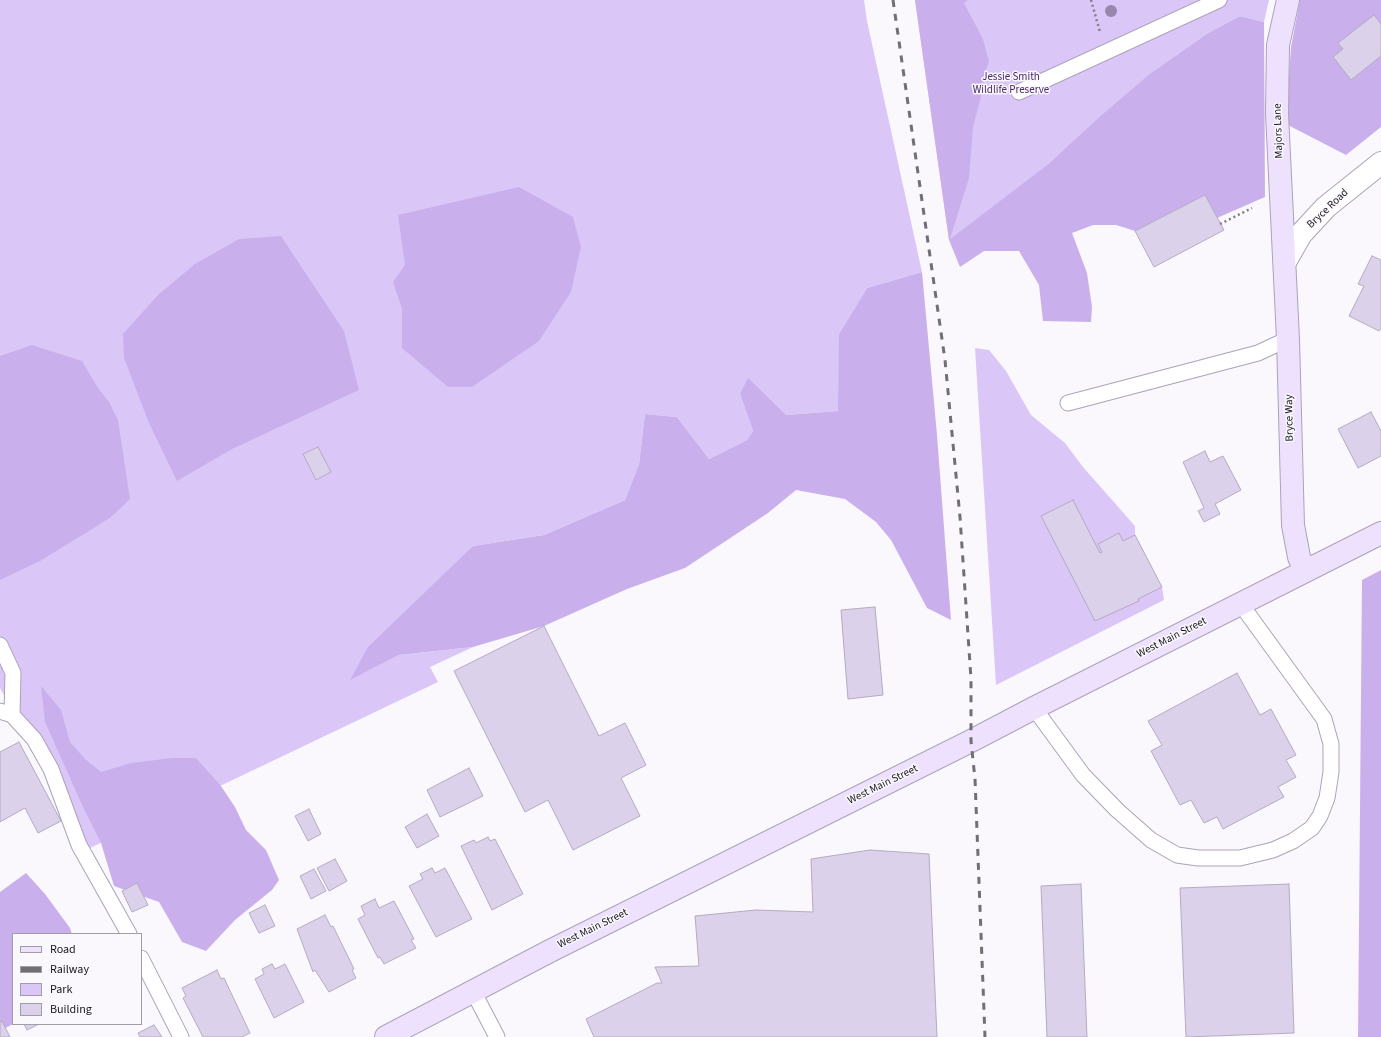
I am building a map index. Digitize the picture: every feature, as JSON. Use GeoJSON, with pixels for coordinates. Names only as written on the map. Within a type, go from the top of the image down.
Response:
{"type":"FeatureCollection","features":[{"type":"Feature","properties":{"kind":"main road","name":"Majors Lane"},"geometry":{"type":"LineString","coordinates":[[1285,262],[1277,114],[1278,45],[1288,0]]}},
{"type":"Feature","properties":{"kind":"main road","name":"Bryce Way"},"geometry":{"type":"LineString","coordinates":[[1285,262],[1292,525],[1295,543],[1305,571]]}},
{"type":"Feature","properties":{"kind":"main road","name":"West Main Street"},"geometry":{"type":"LineString","coordinates":[[386,1037],[550,950],[971,741],[1240,603],[1381,533]]}},
{"type":"Feature","properties":{"kind":"street","name":"Bryce Road"},"geometry":{"type":"LineString","coordinates":[[1285,262],[1301,234],[1326,207],[1381,163]]}},
{"type":"Feature","properties":{"kind":"lane"},"geometry":{"type":"LineString","coordinates":[[1019,92],[1220,0]]}},
{"type":"Feature","properties":{"kind":"lane"},"geometry":{"type":"LineString","coordinates":[[1068,404],[1258,353],[1288,339]]}},
{"type":"Feature","properties":{"kind":"lane"},"geometry":{"type":"LineString","coordinates":[[1034,708],[1083,775],[1151,840],[1177,854],[1198,858],[1240,858],[1273,850],[1293,841],[1312,828],[1320,816],[1325,804],[1331,772],[1331,744],[1324,719],[1240,603]]}},
{"type":"Feature","properties":{"kind":"lane"},"geometry":{"type":"LineString","coordinates":[[0,645],[13,673],[6,713],[34,739],[51,769],[79,845],[127,933]]}},
{"type":"Feature","properties":{"kind":"lane"},"geometry":{"type":"LineString","coordinates":[[142,960],[181,1037]]}},
{"type":"Feature","properties":{"kind":"lane"},"geometry":{"type":"LineString","coordinates":[[473,991],[497,1037]]}},
{"type":"Feature","properties":{"kind":"path"},"geometry":{"type":"LineString","coordinates":[[1091,0],[1099,26]]}},
{"type":"Feature","properties":{"kind":"path"},"geometry":{"type":"LineString","coordinates":[[1220,224],[1252,208]]}},
{"type":"Feature","properties":{"kind":"green space"},"geometry":{"type":"Polygon","coordinates":[[[0,0],[864,0],[867,21],[922,272],[867,288],[839,334],[839,411],[786,415],[740,394],[753,431],[747,440],[709,459],[677,417],[645,414],[639,464],[625,500],[544,535],[473,546],[351,679],[399,655],[473,647],[430,667],[438,682],[88,849],[0,688],[0,0]]]}},
{"type":"Feature","properties":{"kind":"green space","name":"Jessie Smith Wildlife Preserve"},"geometry":{"type":"Polygon","coordinates":[[[915,0],[1269,0],[1264,22],[1240,16],[1208,33],[1148,75],[1099,117],[1048,164],[949,240],[915,0]]]}},
{"type":"Feature","properties":{"kind":"green space"},"geometry":{"type":"Polygon","coordinates":[[[975,348],[989,350],[1006,371],[1031,415],[1065,443],[1083,467],[1135,526],[1135,535],[1162,587],[1164,600],[996,685],[975,348]]]}},
{"type":"Feature","properties":{"kind":"shaded area"},"geometry":{"type":"Polygon","coordinates":[[[915,0],[968,0],[964,3],[983,39],[989,62],[984,75],[982,93],[973,127],[969,178],[950,239],[1048,164],[1099,117],[1148,75],[1208,33],[1240,16],[1264,22],[1265,197],[1217,218],[1205,195],[1135,231],[1116,225],[1093,225],[1072,233],[1087,273],[1092,307],[1091,322],[1043,321],[1039,285],[1019,251],[984,251],[960,267],[949,240],[915,0]]]}},
{"type":"Feature","properties":{"kind":"shaded area"},"geometry":{"type":"Polygon","coordinates":[[[1300,0],[1381,0],[1381,127],[1346,155],[1286,124],[1291,47],[1300,0]]]}},
{"type":"Feature","properties":{"kind":"shaded area"},"geometry":{"type":"Polygon","coordinates":[[[519,187],[573,217],[581,247],[571,292],[539,341],[472,387],[448,387],[402,348],[402,309],[393,282],[405,265],[398,215],[519,187]]]}},
{"type":"Feature","properties":{"kind":"shaded area"},"geometry":{"type":"Polygon","coordinates":[[[281,236],[344,331],[359,390],[232,449],[177,481],[149,423],[124,358],[123,334],[158,295],[195,264],[239,239],[281,236]]]}},
{"type":"Feature","properties":{"kind":"shaded area"},"geometry":{"type":"Polygon","coordinates":[[[922,272],[937,435],[951,620],[927,608],[891,540],[876,522],[845,499],[796,490],[768,513],[685,568],[627,589],[544,626],[473,647],[399,655],[350,680],[368,647],[473,546],[544,535],[625,500],[639,464],[645,414],[677,417],[709,459],[747,440],[753,431],[740,394],[748,378],[786,415],[838,411],[839,334],[867,288],[922,272]]]}},
{"type":"Feature","properties":{"kind":"shaded area"},"geometry":{"type":"Polygon","coordinates":[[[32,345],[82,361],[98,388],[109,402],[118,420],[130,499],[110,518],[40,561],[0,580],[0,356],[32,345]]]}},
{"type":"Feature","properties":{"kind":"shaded area"},"geometry":{"type":"Polygon","coordinates":[[[1381,570],[1381,1037],[1358,1037],[1362,580],[1381,570]]]}},
{"type":"Feature","properties":{"kind":"shaded area"},"geometry":{"type":"Polygon","coordinates":[[[41,686],[61,710],[70,742],[85,759],[101,772],[131,763],[172,758],[196,758],[221,786],[235,807],[246,830],[266,850],[279,880],[272,890],[235,920],[206,951],[182,942],[159,902],[114,886],[101,843],[83,807],[45,722],[41,686]]]}},
{"type":"Feature","properties":{"kind":"shaded area"},"geometry":{"type":"Polygon","coordinates":[[[26,873],[45,894],[70,928],[72,933],[12,933],[12,1025],[0,1031],[0,892],[26,873]]]}},
{"type":"Feature","properties":{"kind":"building"},"geometry":{"type":"Polygon","coordinates":[[[1374,15],[1381,24],[1381,56],[1351,80],[1333,57],[1343,49],[1338,43],[1374,15]]]}},
{"type":"Feature","properties":{"kind":"building"},"geometry":{"type":"Polygon","coordinates":[[[1205,195],[1224,230],[1154,267],[1135,231],[1205,195]]]}},
{"type":"Feature","properties":{"kind":"building"},"geometry":{"type":"Polygon","coordinates":[[[1372,256],[1381,260],[1381,328],[1379,331],[1349,316],[1364,286],[1358,284],[1372,256]]]}},
{"type":"Feature","properties":{"kind":"building"},"geometry":{"type":"Polygon","coordinates":[[[1371,412],[1381,431],[1381,456],[1358,468],[1338,429],[1371,412]]]}},
{"type":"Feature","properties":{"kind":"building"},"geometry":{"type":"Polygon","coordinates":[[[318,447],[331,472],[316,480],[303,454],[318,447]]]}},
{"type":"Feature","properties":{"kind":"building"},"geometry":{"type":"Polygon","coordinates":[[[1205,451],[1210,462],[1223,456],[1241,490],[1215,504],[1220,514],[1204,522],[1198,511],[1204,508],[1183,462],[1205,451]]]}},
{"type":"Feature","properties":{"kind":"building"},"geometry":{"type":"Polygon","coordinates":[[[1073,500],[1100,553],[1102,552],[1098,544],[1119,533],[1123,541],[1135,535],[1162,587],[1138,599],[1139,601],[1095,621],[1041,516],[1073,500]]]}},
{"type":"Feature","properties":{"kind":"building"},"geometry":{"type":"Polygon","coordinates":[[[875,607],[883,695],[848,699],[841,610],[875,607]]]}},
{"type":"Feature","properties":{"kind":"building"},"geometry":{"type":"Polygon","coordinates":[[[544,626],[599,736],[625,723],[646,765],[621,778],[640,816],[573,850],[548,800],[525,812],[454,671],[544,626]]]}},
{"type":"Feature","properties":{"kind":"building"},"geometry":{"type":"Polygon","coordinates":[[[1237,673],[1260,715],[1271,709],[1296,755],[1286,760],[1296,777],[1278,787],[1284,797],[1223,829],[1217,817],[1204,823],[1191,800],[1180,805],[1151,751],[1162,745],[1148,721],[1237,673]]]}},
{"type":"Feature","properties":{"kind":"building"},"geometry":{"type":"Polygon","coordinates":[[[19,742],[61,821],[38,833],[25,808],[0,822],[0,752],[19,742]]]}},
{"type":"Feature","properties":{"kind":"building"},"geometry":{"type":"Polygon","coordinates":[[[469,768],[483,796],[440,817],[427,790],[469,768]]]}},
{"type":"Feature","properties":{"kind":"building"},"geometry":{"type":"Polygon","coordinates":[[[309,809],[321,834],[308,841],[295,816],[309,809]]]}},
{"type":"Feature","properties":{"kind":"building"},"geometry":{"type":"Polygon","coordinates":[[[427,814],[439,836],[417,848],[405,827],[427,814]]]}},
{"type":"Feature","properties":{"kind":"building"},"geometry":{"type":"Polygon","coordinates":[[[488,837],[490,841],[495,839],[523,894],[492,910],[461,846],[474,840],[476,843],[488,837]]]}},
{"type":"Feature","properties":{"kind":"building"},"geometry":{"type":"Polygon","coordinates":[[[870,850],[929,854],[937,1037],[594,1037],[586,1019],[657,983],[662,983],[655,967],[699,966],[695,916],[756,910],[813,912],[811,859],[870,850]]]}},
{"type":"Feature","properties":{"kind":"building"},"geometry":{"type":"Polygon","coordinates":[[[335,859],[347,881],[329,891],[317,868],[335,859]]]}},
{"type":"Feature","properties":{"kind":"building"},"geometry":{"type":"Polygon","coordinates":[[[432,868],[435,873],[445,868],[472,919],[436,937],[409,886],[423,879],[420,874],[432,868]]]}},
{"type":"Feature","properties":{"kind":"building"},"geometry":{"type":"Polygon","coordinates":[[[314,869],[326,891],[311,899],[300,876],[314,869]]]}},
{"type":"Feature","properties":{"kind":"building"},"geometry":{"type":"Polygon","coordinates":[[[137,883],[148,905],[132,912],[122,891],[137,883]]]}},
{"type":"Feature","properties":{"kind":"building"},"geometry":{"type":"Polygon","coordinates":[[[1081,884],[1087,1037],[1047,1037],[1041,886],[1081,884]]]}},
{"type":"Feature","properties":{"kind":"building"},"geometry":{"type":"Polygon","coordinates":[[[1289,884],[1294,1033],[1186,1037],[1180,888],[1289,884]]]}},
{"type":"Feature","properties":{"kind":"building"},"geometry":{"type":"Polygon","coordinates":[[[375,899],[379,908],[394,901],[414,939],[411,940],[416,948],[384,964],[380,957],[378,958],[358,919],[365,915],[361,906],[375,899]]]}},
{"type":"Feature","properties":{"kind":"building"},"geometry":{"type":"Polygon","coordinates":[[[265,905],[275,926],[259,933],[249,913],[265,905]]]}},
{"type":"Feature","properties":{"kind":"building"},"geometry":{"type":"Polygon","coordinates":[[[325,915],[331,927],[333,926],[354,969],[352,970],[356,978],[329,992],[315,970],[313,972],[297,929],[325,915]]]}},
{"type":"Feature","properties":{"kind":"building"},"geometry":{"type":"Polygon","coordinates":[[[272,964],[275,969],[285,964],[304,1002],[274,1018],[255,979],[264,974],[262,969],[272,964]]]}},
{"type":"Feature","properties":{"kind":"building"},"geometry":{"type":"Polygon","coordinates":[[[217,970],[221,979],[224,978],[250,1033],[242,1037],[203,1037],[183,998],[186,996],[182,988],[217,970]]]}},
{"type":"Feature","properties":{"kind":"building"},"geometry":{"type":"Polygon","coordinates":[[[2,1021],[10,1037],[0,1037],[0,1022],[2,1021]]]}},
{"type":"Feature","properties":{"kind":"building"},"geometry":{"type":"Polygon","coordinates":[[[24,1025],[37,1025],[27,1030],[24,1025]]]}},
{"type":"Feature","properties":{"kind":"building"},"geometry":{"type":"Polygon","coordinates":[[[154,1025],[162,1037],[140,1037],[138,1033],[154,1025]]]}},
{"type":"Feature","properties":{"kind":"railway"},"geometry":{"type":"LineString","coordinates":[[893,0],[945,360],[960,517],[971,679],[971,741],[975,779],[985,1037]]}}]}
